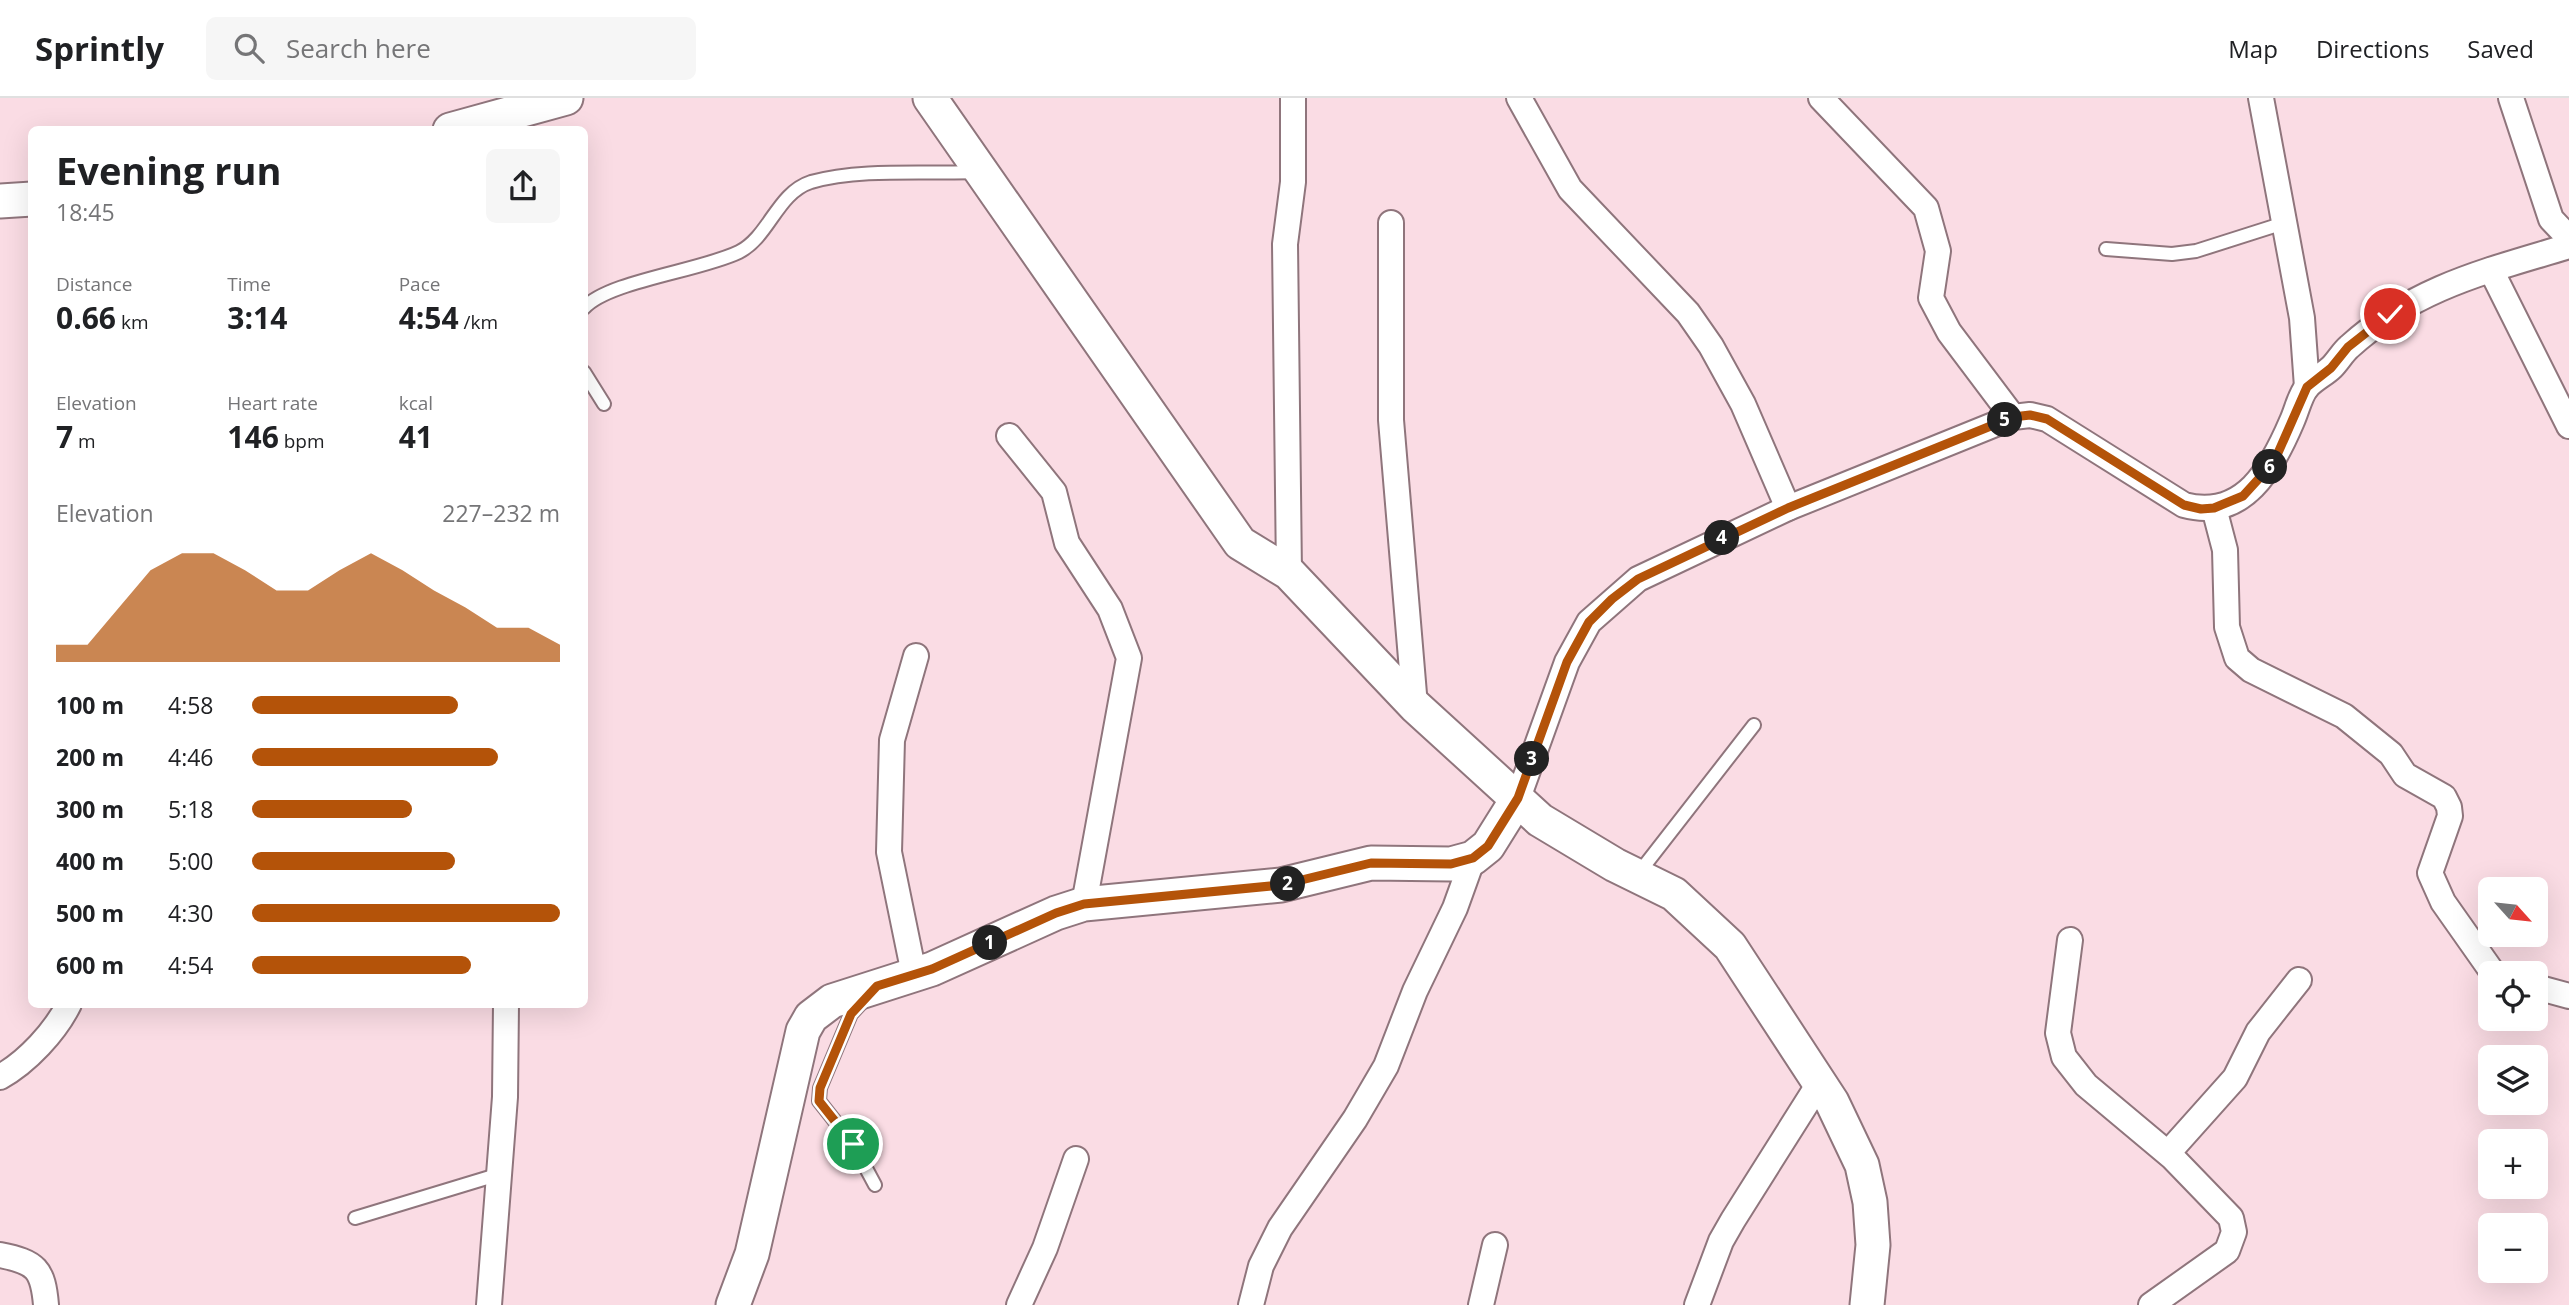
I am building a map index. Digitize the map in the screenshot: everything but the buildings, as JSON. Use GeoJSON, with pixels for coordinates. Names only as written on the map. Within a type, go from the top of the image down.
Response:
{"type":"FeatureCollection","features":[{"type":"Feature","properties":{"kind":"street"},"geometry":{"type":"LineString","coordinates":[[464,126],[566,98]]}},
{"type":"Feature","properties":{"kind":"street"},"geometry":{"type":"LineString","coordinates":[[930,98],[1240,543],[1289,573],[1415,706],[1540,820],[1674,894],[1730,946],[1820,1082],[1852,1144],[1865,1177],[1873,1245],[1867,1305]]}},
{"type":"Feature","properties":{"kind":"street"},"geometry":{"type":"LineString","coordinates":[[1289,573],[1285,244],[1293,182],[1293,98]]}},
{"type":"Feature","properties":{"kind":"street"},"geometry":{"type":"LineString","coordinates":[[1519,98],[1570,189],[1688,313],[1711,346],[1743,404],[1788,508]]}},
{"type":"Feature","properties":{"kind":"street"},"geometry":{"type":"LineString","coordinates":[[1821,98],[1926,208],[1938,251],[1931,298],[1949,332],[2013,417]]}},
{"type":"Feature","properties":{"kind":"street"},"geometry":{"type":"LineString","coordinates":[[2261,98],[2302,318],[2307,387]]}},
{"type":"Feature","properties":{"kind":"street"},"geometry":{"type":"LineString","coordinates":[[2511,98],[2551,219],[2569,238]]}},
{"type":"Feature","properties":{"kind":"street"},"geometry":{"type":"LineString","coordinates":[[0,201],[28,199]]}},
{"type":"Feature","properties":{"kind":"street"},"geometry":{"type":"LineString","coordinates":[[1391,223],[1391,420],[1415,706]]}},
{"type":"Feature","properties":{"kind":"street"},"geometry":{"type":"LineString","coordinates":[[733,1305],[752,1254],[803,1031],[811,1017],[832,1001],[914,974],[1084,904],[1281,885],[1371,863],[1451,864],[1473,858],[1488,846],[1518,798],[1567,662],[1589,622],[1638,579],[1788,508],[2013,417],[2030,415],[2047,419],[2184,505],[2201,509],[2214,508],[2243,496],[2261,478],[2274,462],[2307,387],[2331,368],[2348,347],[2390,314],[2431,290],[2569,246]]}},
{"type":"Feature","properties":{"kind":"street"},"geometry":{"type":"LineString","coordinates":[[2491,270],[2569,426]]}},
{"type":"Feature","properties":{"kind":"street"},"geometry":{"type":"LineString","coordinates":[[1009,436],[1054,492],[1067,543],[1110,610],[1129,658],[1084,904]]}},
{"type":"Feature","properties":{"kind":"street"},"geometry":{"type":"LineString","coordinates":[[2214,508],[2225,550],[2227,627],[2237,658],[2251,670],[2344,716],[2391,754],[2405,775],[2444,797],[2450,816],[2432,865],[2433,885],[2485,961]]}},
{"type":"Feature","properties":{"kind":"street"},"geometry":{"type":"LineString","coordinates":[[914,974],[889,852],[892,740],[916,656]]}},
{"type":"Feature","properties":{"kind":"street"},"geometry":{"type":"LineString","coordinates":[[1251,1305],[1261,1266],[1280,1228],[1355,1119],[1386,1066],[1415,991],[1455,908],[1473,858]]}},
{"type":"Feature","properties":{"kind":"street"},"geometry":{"type":"LineString","coordinates":[[2070,940],[2058,1033],[2064,1057],[2086,1085],[2168,1153],[2231,1218],[2234,1233],[2227,1251],[2151,1305]]}},
{"type":"Feature","properties":{"kind":"street"},"geometry":{"type":"LineString","coordinates":[[2168,1153],[2235,1078],[2266,1019],[2299,980]]}},
{"type":"Feature","properties":{"kind":"street"},"geometry":{"type":"LineString","coordinates":[[2548,990],[2569,996]]}},
{"type":"Feature","properties":{"kind":"street"},"geometry":{"type":"LineString","coordinates":[[0,1077],[15,1069],[48,1035],[66,1008]]}},
{"type":"Feature","properties":{"kind":"street"},"geometry":{"type":"LineString","coordinates":[[489,1305],[500,1174],[508,1036],[506,1008]]}},
{"type":"Feature","properties":{"kind":"street"},"geometry":{"type":"LineString","coordinates":[[1698,1305],[1721,1241],[1820,1082]]}},
{"type":"Feature","properties":{"kind":"street"},"geometry":{"type":"LineString","coordinates":[[1019,1305],[1045,1248],[1076,1159]]}},
{"type":"Feature","properties":{"kind":"street"},"geometry":{"type":"LineString","coordinates":[[1481,1305],[1495,1245]]}},
{"type":"Feature","properties":{"kind":"street"},"geometry":{"type":"LineString","coordinates":[[0,1255],[32,1265],[41,1273],[46,1305]]}},
{"type":"Feature","properties":{"kind":"lane"},"geometry":{"type":"LineString","coordinates":[[588,305],[604,293],[714,264],[743,250],[785,200],[807,184],[848,176],[981,172]]}},
{"type":"Feature","properties":{"kind":"lane"},"geometry":{"type":"LineString","coordinates":[[2106,249],[2172,254],[2196,251],[2284,223]]}},
{"type":"Feature","properties":{"kind":"lane"},"geometry":{"type":"LineString","coordinates":[[588,378],[604,404]]}},
{"type":"Feature","properties":{"kind":"lane"},"geometry":{"type":"LineString","coordinates":[[1637,875],[1754,725]]}},
{"type":"Feature","properties":{"kind":"lane"},"geometry":{"type":"LineString","coordinates":[[875,1185],[853,1144],[819,1101],[820,1088],[851,1014],[877,986]]}},
{"type":"Feature","properties":{"kind":"lane"},"geometry":{"type":"LineString","coordinates":[[355,1218],[500,1174]]}},
{"type":"Feature","properties":{"kind":"route"},"geometry":{"type":"LineString","coordinates":[[853,1144],[819,1101],[820,1088],[851,1014],[877,986],[932,969],[1056,913],[1084,904],[1281,885],[1371,863],[1451,864],[1473,858],[1488,846],[1518,798],[1567,662],[1589,622],[1612,599],[1638,579],[1788,508],[2013,417],[2030,415],[2047,419],[2184,505],[2201,509],[2214,508],[2243,496],[2261,478],[2274,462],[2307,387],[2331,368],[2348,347],[2390,314]]}}]}
